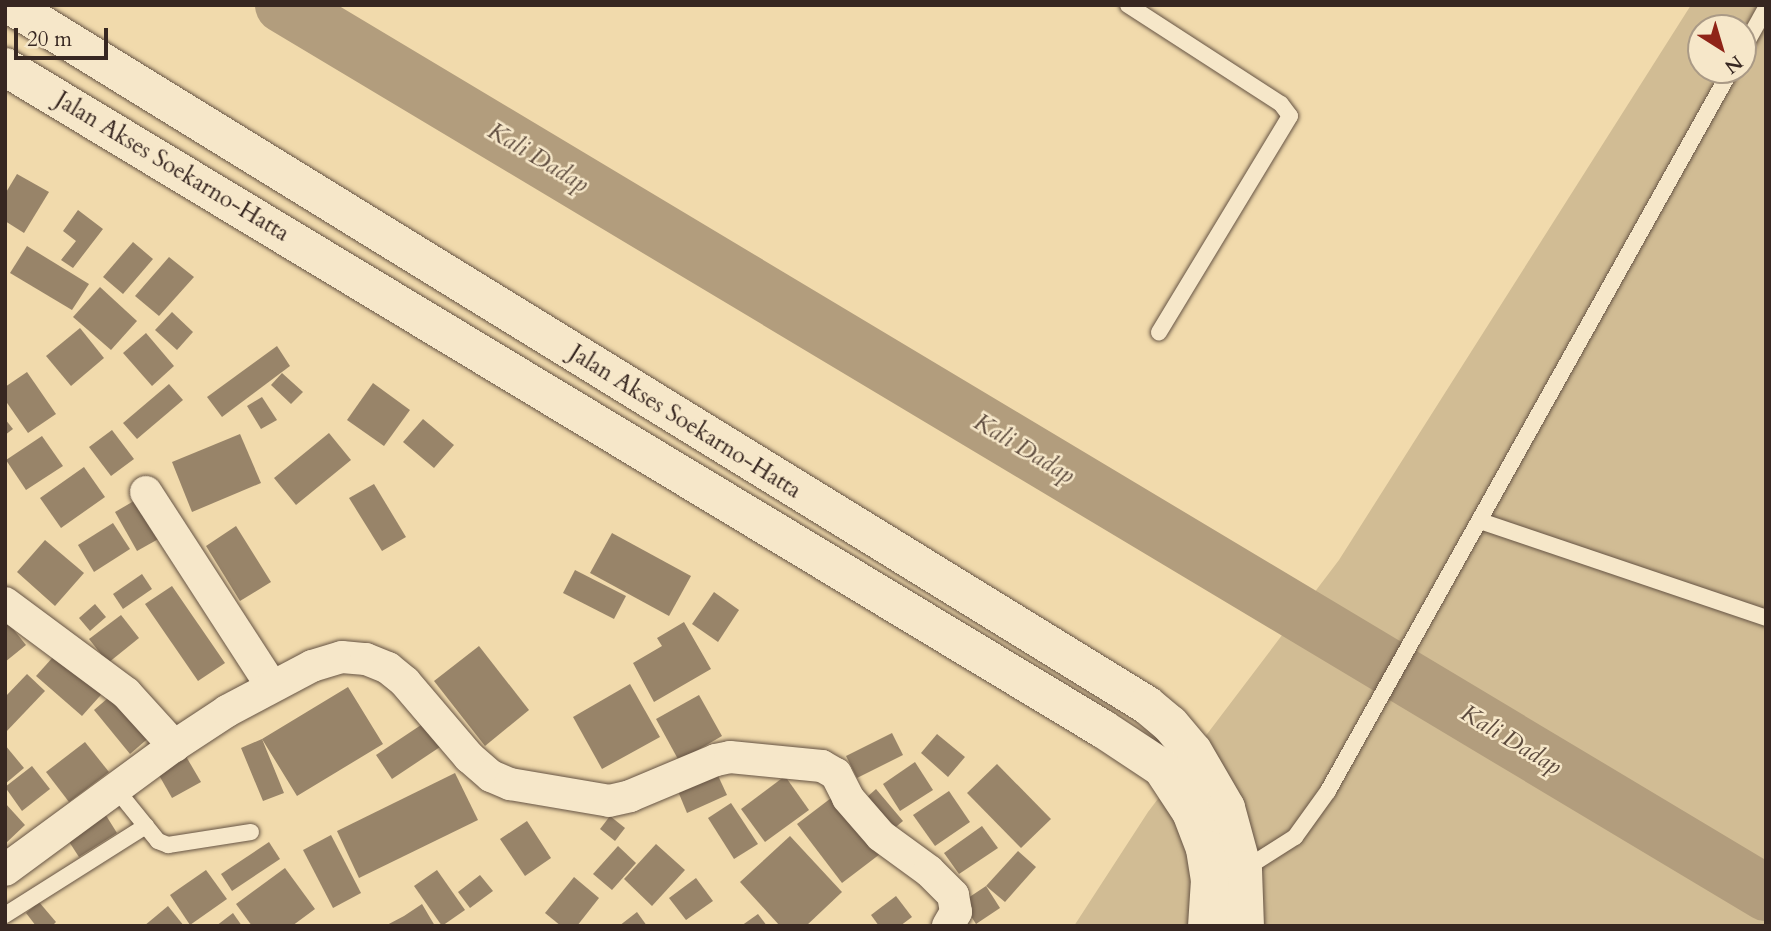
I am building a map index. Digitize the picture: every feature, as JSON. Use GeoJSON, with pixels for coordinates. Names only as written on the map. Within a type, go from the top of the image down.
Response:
{"type":"FeatureCollection","features":[{"type":"Feature","properties":{"kind":"main road","name":"Jalan Akses Soekarno-Hatta"},"geometry":{"type":"LineString","coordinates":[[10,5],[1147,705],[1170,724],[1213,782],[1226,808],[1243,870],[1245,926]]}},
{"type":"Feature","properties":{"kind":"main road","name":"Jalan Akses Soekarno-Hatta"},"geometry":{"type":"LineString","coordinates":[[5,67],[1103,729],[1162,768],[1191,812],[1205,849],[1210,880],[1207,926]]}},
{"type":"Feature","properties":{"kind":"street"},"geometry":{"type":"LineString","coordinates":[[146,492],[271,685]]}},
{"type":"Feature","properties":{"kind":"street"},"geometry":{"type":"LineString","coordinates":[[5,603],[127,692],[174,746]]}},
{"type":"Feature","properties":{"kind":"street"},"geometry":{"type":"LineString","coordinates":[[5,870],[174,746],[271,685],[312,666],[342,657],[366,659],[388,668],[405,682],[469,757],[491,776],[510,784],[594,801],[630,796],[716,760],[730,757],[822,766],[836,774],[848,798],[881,836],[929,871],[953,895],[956,912],[948,926]]}},
{"type":"Feature","properties":{"kind":"lane"},"geometry":{"type":"LineString","coordinates":[[1128,5],[1281,104],[1290,116],[1159,332]]}},
{"type":"Feature","properties":{"kind":"lane"},"geometry":{"type":"LineString","coordinates":[[1757,24],[1766,8]]}},
{"type":"Feature","properties":{"kind":"lane"},"geometry":{"type":"LineString","coordinates":[[1243,870],[1284,845],[1301,830],[1359,738],[1723,84]]}},
{"type":"Feature","properties":{"kind":"lane"},"geometry":{"type":"LineString","coordinates":[[1480,521],[1766,618]]}},
{"type":"Feature","properties":{"kind":"lane"},"geometry":{"type":"LineString","coordinates":[[116,789],[158,841],[177,846],[251,832]]}},
{"type":"Feature","properties":{"kind":"lane"},"geometry":{"type":"LineString","coordinates":[[5,915],[146,826]]}},
{"type":"Feature","properties":{"kind":"shaded area"},"geometry":{"type":"Polygon","coordinates":[[[1691,5],[1766,5],[1766,926],[1074,926],[1148,812],[1339,560],[1691,5]]]}},
{"type":"Feature","properties":{"kind":"building"},"geometry":{"type":"Polygon","coordinates":[[[17,174],[49,192],[24,233],[5,221],[5,194],[17,174]]]}},
{"type":"Feature","properties":{"kind":"building"},"geometry":{"type":"Polygon","coordinates":[[[78,210],[103,229],[73,268],[61,260],[76,241],[63,231],[78,210]]]}},
{"type":"Feature","properties":{"kind":"building"},"geometry":{"type":"Polygon","coordinates":[[[133,242],[153,259],[123,294],[103,277],[133,242]]]}},
{"type":"Feature","properties":{"kind":"building"},"geometry":{"type":"Polygon","coordinates":[[[27,246],[89,284],[72,310],[10,273],[27,246]]]}},
{"type":"Feature","properties":{"kind":"building"},"geometry":{"type":"Polygon","coordinates":[[[169,257],[194,277],[159,316],[135,296],[169,257]]]}},
{"type":"Feature","properties":{"kind":"building"},"geometry":{"type":"Polygon","coordinates":[[[100,287],[137,321],[111,350],[73,317],[100,287]]]}},
{"type":"Feature","properties":{"kind":"building"},"geometry":{"type":"Polygon","coordinates":[[[172,312],[193,332],[177,350],[155,330],[172,312]]]}},
{"type":"Feature","properties":{"kind":"building"},"geometry":{"type":"Polygon","coordinates":[[[80,328],[104,358],[71,386],[46,356],[80,328]]]}},
{"type":"Feature","properties":{"kind":"building"},"geometry":{"type":"Polygon","coordinates":[[[146,333],[174,366],[152,386],[123,353],[146,333]]]}},
{"type":"Feature","properties":{"kind":"building"},"geometry":{"type":"Polygon","coordinates":[[[277,346],[290,366],[222,417],[207,397],[277,346]]]}},
{"type":"Feature","properties":{"kind":"building"},"geometry":{"type":"Polygon","coordinates":[[[27,372],[56,414],[28,433],[5,400],[5,387],[27,372]]]}},
{"type":"Feature","properties":{"kind":"building"},"geometry":{"type":"Polygon","coordinates":[[[282,373],[303,392],[291,404],[271,385],[282,373]]]}},
{"type":"Feature","properties":{"kind":"building"},"geometry":{"type":"Polygon","coordinates":[[[373,383],[410,410],[384,446],[347,420],[373,383]]]}},
{"type":"Feature","properties":{"kind":"building"},"geometry":{"type":"Polygon","coordinates":[[[169,384],[183,400],[137,439],[123,423],[169,384]]]}},
{"type":"Feature","properties":{"kind":"building"},"geometry":{"type":"Polygon","coordinates":[[[262,397],[277,420],[261,429],[247,406],[262,397]]]}},
{"type":"Feature","properties":{"kind":"building"},"geometry":{"type":"Polygon","coordinates":[[[5,419],[13,429],[5,435],[5,419]]]}},
{"type":"Feature","properties":{"kind":"building"},"geometry":{"type":"Polygon","coordinates":[[[423,419],[454,445],[434,468],[403,442],[423,419]]]}},
{"type":"Feature","properties":{"kind":"building"},"geometry":{"type":"Polygon","coordinates":[[[112,430],[134,459],[111,476],[89,447],[112,430]]]}},
{"type":"Feature","properties":{"kind":"building"},"geometry":{"type":"Polygon","coordinates":[[[329,433],[351,460],[296,505],[274,478],[329,433]]]}},
{"type":"Feature","properties":{"kind":"building"},"geometry":{"type":"Polygon","coordinates":[[[240,434],[261,483],[192,512],[172,462],[240,434]]]}},
{"type":"Feature","properties":{"kind":"building"},"geometry":{"type":"Polygon","coordinates":[[[42,436],[63,466],[26,490],[6,460],[42,436]]]}},
{"type":"Feature","properties":{"kind":"building"},"geometry":{"type":"Polygon","coordinates":[[[84,467],[105,497],[61,528],[40,498],[84,467]]]}},
{"type":"Feature","properties":{"kind":"building"},"geometry":{"type":"Polygon","coordinates":[[[374,484],[406,537],[382,551],[349,498],[374,484]]]}},
{"type":"Feature","properties":{"kind":"building"},"geometry":{"type":"Polygon","coordinates":[[[139,498],[162,537],[137,551],[115,512],[139,498]]]}},
{"type":"Feature","properties":{"kind":"building"},"geometry":{"type":"Polygon","coordinates":[[[113,523],[130,549],[94,572],[78,545],[113,523]]]}},
{"type":"Feature","properties":{"kind":"building"},"geometry":{"type":"Polygon","coordinates":[[[236,526],[271,582],[240,601],[206,546],[236,526]]]}},
{"type":"Feature","properties":{"kind":"building"},"geometry":{"type":"Polygon","coordinates":[[[612,533],[691,576],[669,616],[590,573],[612,533]]]}},
{"type":"Feature","properties":{"kind":"building"},"geometry":{"type":"Polygon","coordinates":[[[45,540],[84,573],[55,606],[17,572],[45,540]]]}},
{"type":"Feature","properties":{"kind":"building"},"geometry":{"type":"Polygon","coordinates":[[[575,570],[626,596],[614,619],[563,593],[575,570]]]}},
{"type":"Feature","properties":{"kind":"building"},"geometry":{"type":"Polygon","coordinates":[[[142,574],[152,589],[123,609],[113,594],[142,574]]]}},
{"type":"Feature","properties":{"kind":"building"},"geometry":{"type":"Polygon","coordinates":[[[172,586],[225,663],[198,681],[145,604],[172,586]]]}},
{"type":"Feature","properties":{"kind":"building"},"geometry":{"type":"Polygon","coordinates":[[[714,592],[739,610],[718,642],[692,624],[714,592]]]}},
{"type":"Feature","properties":{"kind":"building"},"geometry":{"type":"Polygon","coordinates":[[[95,604],[106,617],[90,631],[79,618],[95,604]]]}},
{"type":"Feature","properties":{"kind":"building"},"geometry":{"type":"Polygon","coordinates":[[[121,615],[139,638],[108,663],[89,639],[121,615]]]}},
{"type":"Feature","properties":{"kind":"building"},"geometry":{"type":"Polygon","coordinates":[[[5,619],[26,645],[5,662],[5,619]]]}},
{"type":"Feature","properties":{"kind":"building"},"geometry":{"type":"Polygon","coordinates":[[[684,622],[711,669],[654,702],[633,663],[662,646],[657,638],[684,622]]]}},
{"type":"Feature","properties":{"kind":"building"},"geometry":{"type":"Polygon","coordinates":[[[479,646],[529,710],[485,746],[434,681],[479,646]]]}},
{"type":"Feature","properties":{"kind":"building"},"geometry":{"type":"Polygon","coordinates":[[[62,647],[108,687],[82,716],[36,676],[62,647]]]}},
{"type":"Feature","properties":{"kind":"building"},"geometry":{"type":"Polygon","coordinates":[[[27,674],[45,691],[5,733],[5,697],[27,674]]]}},
{"type":"Feature","properties":{"kind":"building"},"geometry":{"type":"Polygon","coordinates":[[[630,684],[660,737],[602,769],[573,717],[630,684]]]}},
{"type":"Feature","properties":{"kind":"building"},"geometry":{"type":"Polygon","coordinates":[[[348,687],[383,744],[297,796],[262,739],[348,687]]]}},
{"type":"Feature","properties":{"kind":"building"},"geometry":{"type":"Polygon","coordinates":[[[115,692],[152,735],[130,754],[94,710],[115,692]]]}},
{"type":"Feature","properties":{"kind":"building"},"geometry":{"type":"Polygon","coordinates":[[[699,695],[722,736],[679,761],[656,719],[699,695]]]}},
{"type":"Feature","properties":{"kind":"building"},"geometry":{"type":"Polygon","coordinates":[[[427,721],[443,745],[392,779],[376,755],[427,721]]]}},
{"type":"Feature","properties":{"kind":"building"},"geometry":{"type":"Polygon","coordinates":[[[892,733],[903,755],[857,778],[846,756],[892,733]]]}},
{"type":"Feature","properties":{"kind":"building"},"geometry":{"type":"Polygon","coordinates":[[[937,734],[965,757],[948,777],[921,753],[937,734]]]}},
{"type":"Feature","properties":{"kind":"building"},"geometry":{"type":"Polygon","coordinates":[[[262,739],[284,793],[263,801],[241,748],[262,739]]]}},
{"type":"Feature","properties":{"kind":"building"},"geometry":{"type":"Polygon","coordinates":[[[85,742],[109,772],[69,802],[46,772],[85,742]]]}},
{"type":"Feature","properties":{"kind":"building"},"geometry":{"type":"Polygon","coordinates":[[[5,745],[24,768],[5,784],[5,745]]]}},
{"type":"Feature","properties":{"kind":"building"},"geometry":{"type":"Polygon","coordinates":[[[184,753],[201,782],[172,798],[156,770],[184,753]]]}},
{"type":"Feature","properties":{"kind":"building"},"geometry":{"type":"Polygon","coordinates":[[[915,762],[933,790],[900,811],[883,784],[915,762]]]}},
{"type":"Feature","properties":{"kind":"building"},"geometry":{"type":"Polygon","coordinates":[[[997,764],[1051,819],[1021,848],[967,793],[997,764]]]}},
{"type":"Feature","properties":{"kind":"building"},"geometry":{"type":"Polygon","coordinates":[[[32,766],[50,789],[22,811],[5,787],[32,766]]]}},
{"type":"Feature","properties":{"kind":"building"},"geometry":{"type":"Polygon","coordinates":[[[714,767],[727,795],[687,813],[675,784],[714,767]]]}},
{"type":"Feature","properties":{"kind":"building"},"geometry":{"type":"Polygon","coordinates":[[[455,773],[478,820],[359,878],[337,831],[455,773]]]}},
{"type":"Feature","properties":{"kind":"building"},"geometry":{"type":"Polygon","coordinates":[[[785,776],[809,810],[765,842],[741,809],[785,776]]]}},
{"type":"Feature","properties":{"kind":"building"},"geometry":{"type":"Polygon","coordinates":[[[876,789],[903,821],[885,836],[858,805],[876,789]]]}},
{"type":"Feature","properties":{"kind":"building"},"geometry":{"type":"Polygon","coordinates":[[[949,791],[970,822],[935,846],[913,815],[949,791]]]}},
{"type":"Feature","properties":{"kind":"building"},"geometry":{"type":"Polygon","coordinates":[[[839,792],[884,851],[842,883],[797,824],[839,792]]]}},
{"type":"Feature","properties":{"kind":"building"},"geometry":{"type":"Polygon","coordinates":[[[5,803],[25,825],[5,844],[5,803]]]}},
{"type":"Feature","properties":{"kind":"building"},"geometry":{"type":"Polygon","coordinates":[[[731,803],[758,844],[734,859],[708,818],[731,803]]]}},
{"type":"Feature","properties":{"kind":"building"},"geometry":{"type":"Polygon","coordinates":[[[102,809],[117,833],[79,857],[64,834],[102,809]]]}},
{"type":"Feature","properties":{"kind":"building"},"geometry":{"type":"Polygon","coordinates":[[[610,816],[625,828],[615,841],[600,829],[610,816]]]}},
{"type":"Feature","properties":{"kind":"building"},"geometry":{"type":"Polygon","coordinates":[[[527,821],[551,858],[525,876],[500,839],[527,821]]]}},
{"type":"Feature","properties":{"kind":"building"},"geometry":{"type":"Polygon","coordinates":[[[982,826],[998,848],[959,874],[944,853],[982,826]]]}},
{"type":"Feature","properties":{"kind":"building"},"geometry":{"type":"Polygon","coordinates":[[[331,835],[361,893],[333,908],[303,850],[331,835]]]}},
{"type":"Feature","properties":{"kind":"building"},"geometry":{"type":"Polygon","coordinates":[[[790,836],[842,892],[806,926],[780,926],[740,882],[790,836]]]}},
{"type":"Feature","properties":{"kind":"building"},"geometry":{"type":"Polygon","coordinates":[[[269,842],[280,859],[232,891],[221,874],[269,842]]]}},
{"type":"Feature","properties":{"kind":"building"},"geometry":{"type":"Polygon","coordinates":[[[656,844],[685,870],[652,906],[624,879],[656,844]]]}},
{"type":"Feature","properties":{"kind":"building"},"geometry":{"type":"Polygon","coordinates":[[[618,846],[636,863],[612,890],[593,874],[618,846]]]}},
{"type":"Feature","properties":{"kind":"building"},"geometry":{"type":"Polygon","coordinates":[[[1018,851],[1036,867],[1005,902],[986,886],[1018,851]]]}},
{"type":"Feature","properties":{"kind":"building"},"geometry":{"type":"Polygon","coordinates":[[[285,868],[315,909],[292,926],[252,926],[236,904],[285,868]]]}},
{"type":"Feature","properties":{"kind":"building"},"geometry":{"type":"Polygon","coordinates":[[[206,870],[227,899],[190,925],[170,895],[206,870]]]}},
{"type":"Feature","properties":{"kind":"building"},"geometry":{"type":"Polygon","coordinates":[[[437,870],[465,910],[442,926],[414,886],[437,870]]]}},
{"type":"Feature","properties":{"kind":"building"},"geometry":{"type":"Polygon","coordinates":[[[480,875],[493,891],[470,908],[458,892],[480,875]]]}},
{"type":"Feature","properties":{"kind":"building"},"geometry":{"type":"Polygon","coordinates":[[[574,877],[599,898],[577,926],[561,926],[545,913],[574,877]]]}},
{"type":"Feature","properties":{"kind":"building"},"geometry":{"type":"Polygon","coordinates":[[[696,878],[713,901],[686,920],[669,898],[696,878]]]}},
{"type":"Feature","properties":{"kind":"building"},"geometry":{"type":"Polygon","coordinates":[[[986,886],[1000,908],[976,924],[962,902],[986,886]]]}},
{"type":"Feature","properties":{"kind":"building"},"geometry":{"type":"Polygon","coordinates":[[[896,896],[912,917],[900,926],[879,926],[871,915],[896,896]]]}},
{"type":"Feature","properties":{"kind":"building"},"geometry":{"type":"Polygon","coordinates":[[[39,902],[56,922],[52,926],[36,926],[26,913],[39,902]]]}},
{"type":"Feature","properties":{"kind":"building"},"geometry":{"type":"Polygon","coordinates":[[[422,904],[435,926],[385,926],[404,916],[422,904]]]}},
{"type":"Feature","properties":{"kind":"building"},"geometry":{"type":"Polygon","coordinates":[[[168,906],[184,926],[144,926],[168,906]]]}},
{"type":"Feature","properties":{"kind":"building"},"geometry":{"type":"Polygon","coordinates":[[[637,912],[647,926],[619,926],[637,912]]]}},
{"type":"Feature","properties":{"kind":"building"},"geometry":{"type":"Polygon","coordinates":[[[233,913],[242,926],[216,926],[233,913]]]}},
{"type":"Feature","properties":{"kind":"building"},"geometry":{"type":"Polygon","coordinates":[[[758,914],[767,926],[741,926],[758,914]]]}},
{"type":"Feature","properties":{"kind":"waterway","name":"Kali Dadap"},"geometry":{"type":"LineString","coordinates":[[283,5],[1766,893]]}}]}
